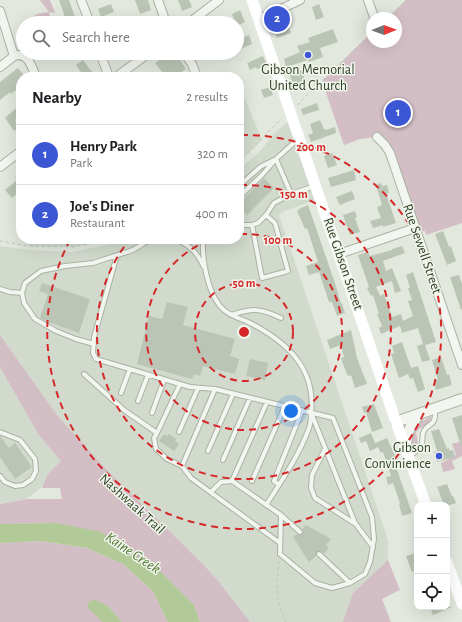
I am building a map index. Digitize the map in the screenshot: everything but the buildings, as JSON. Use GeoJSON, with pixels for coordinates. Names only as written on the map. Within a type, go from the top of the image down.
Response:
{"type":"FeatureCollection","features":[{"type":"Feature","properties":{"kind":"main road","name":"Rue Gibson Street"},"geometry":{"type":"LineString","coordinates":[[252,0],[260,19],[396,422],[425,502]]}},
{"type":"Feature","properties":{"kind":"main road"},"geometry":{"type":"LineString","coordinates":[[450,570],[462,604]]}},
{"type":"Feature","properties":{"kind":"street"},"geometry":{"type":"LineString","coordinates":[[81,0],[87,16]]}},
{"type":"Feature","properties":{"kind":"street"},"geometry":{"type":"LineString","coordinates":[[158,0],[164,16]]}},
{"type":"Feature","properties":{"kind":"street"},"geometry":{"type":"LineString","coordinates":[[198,16],[219,0]]}},
{"type":"Feature","properties":{"kind":"street"},"geometry":{"type":"LineString","coordinates":[[260,19],[300,0]]}},
{"type":"Feature","properties":{"kind":"street"},"geometry":{"type":"LineString","coordinates":[[368,0],[372,12]]}},
{"type":"Feature","properties":{"kind":"street"},"geometry":{"type":"LineString","coordinates":[[0,11],[14,56],[0,67]]}},
{"type":"Feature","properties":{"kind":"street"},"geometry":{"type":"LineString","coordinates":[[28,60],[34,72]]}},
{"type":"Feature","properties":{"kind":"street"},"geometry":{"type":"LineString","coordinates":[[102,60],[106,72]]}},
{"type":"Feature","properties":{"kind":"street"},"geometry":{"type":"LineString","coordinates":[[123,72],[139,60]]}},
{"type":"Feature","properties":{"kind":"street"},"geometry":{"type":"LineString","coordinates":[[189,60],[195,72]]}},
{"type":"Feature","properties":{"kind":"street","name":"Rue Sewell Street"},"geometry":{"type":"LineString","coordinates":[[377,137],[390,153],[462,365]]}},
{"type":"Feature","properties":{"kind":"street"},"geometry":{"type":"LineString","coordinates":[[0,167],[16,155]]}},
{"type":"Feature","properties":{"kind":"street"},"geometry":{"type":"LineString","coordinates":[[339,254],[415,228]]}},
{"type":"Feature","properties":{"kind":"street"},"geometry":{"type":"LineString","coordinates":[[396,422],[462,399]]}},
{"type":"Feature","properties":{"kind":"street"},"geometry":{"type":"LineString","coordinates":[[407,453],[406,436],[409,428],[423,412]]}},
{"type":"Feature","properties":{"kind":"lane"},"geometry":{"type":"LineString","coordinates":[[244,181],[260,167],[285,153],[300,137]]}},
{"type":"Feature","properties":{"kind":"lane"},"geometry":{"type":"LineString","coordinates":[[276,159],[291,194]]}},
{"type":"Feature","properties":{"kind":"lane"},"geometry":{"type":"LineString","coordinates":[[244,192],[262,176],[276,159]]}},
{"type":"Feature","properties":{"kind":"lane"},"geometry":{"type":"LineString","coordinates":[[244,225],[258,223],[266,215],[274,203],[291,194],[316,186]]}},
{"type":"Feature","properties":{"kind":"lane"},"geometry":{"type":"LineString","coordinates":[[252,225],[262,278],[288,271],[275,223],[266,215]]}},
{"type":"Feature","properties":{"kind":"lane"},"geometry":{"type":"LineString","coordinates":[[94,344],[76,340],[35,319],[24,303],[22,293],[25,283],[41,271],[64,266],[93,263],[133,250],[143,244]]}},
{"type":"Feature","properties":{"kind":"lane"},"geometry":{"type":"LineString","coordinates":[[187,244],[198,254],[206,271]]}},
{"type":"Feature","properties":{"kind":"lane"},"geometry":{"type":"LineString","coordinates":[[202,244],[206,271],[212,291],[220,305],[230,315],[253,324],[275,337],[293,354],[306,373],[311,386],[312,403],[310,426],[296,457],[266,505]]}},
{"type":"Feature","properties":{"kind":"lane"},"geometry":{"type":"LineString","coordinates":[[117,255],[94,337],[93,353],[96,360],[180,384],[198,388],[216,389],[333,418],[372,517],[374,539],[370,562],[365,574],[350,583],[332,588],[315,583],[280,554],[281,514]]}},
{"type":"Feature","properties":{"kind":"lane"},"geometry":{"type":"LineString","coordinates":[[0,289],[22,293]]}},
{"type":"Feature","properties":{"kind":"lane"},"geometry":{"type":"LineString","coordinates":[[230,315],[246,310],[265,311],[281,318]]}},
{"type":"Feature","properties":{"kind":"lane"},"geometry":{"type":"LineString","coordinates":[[121,393],[130,369]]}},
{"type":"Feature","properties":{"kind":"lane"},"geometry":{"type":"LineString","coordinates":[[84,374],[124,410],[157,432]]}},
{"type":"Feature","properties":{"kind":"lane"},"geometry":{"type":"LineString","coordinates":[[138,401],[148,375]]}},
{"type":"Feature","properties":{"kind":"lane"},"geometry":{"type":"LineString","coordinates":[[152,413],[164,380]]}},
{"type":"Feature","properties":{"kind":"lane"},"geometry":{"type":"LineString","coordinates":[[180,384],[154,438],[156,449],[167,459],[182,466],[191,478],[280,543]]}},
{"type":"Feature","properties":{"kind":"lane"},"geometry":{"type":"LineString","coordinates":[[179,432],[198,388]]}},
{"type":"Feature","properties":{"kind":"lane"},"geometry":{"type":"LineString","coordinates":[[182,466],[216,389]]}},
{"type":"Feature","properties":{"kind":"lane"},"geometry":{"type":"LineString","coordinates":[[208,451],[233,394]]}},
{"type":"Feature","properties":{"kind":"lane"},"geometry":{"type":"LineString","coordinates":[[223,460],[250,398]]}},
{"type":"Feature","properties":{"kind":"lane"},"geometry":{"type":"LineString","coordinates":[[232,482],[267,402]]}},
{"type":"Feature","properties":{"kind":"lane"},"geometry":{"type":"LineString","coordinates":[[252,481],[285,406]]}},
{"type":"Feature","properties":{"kind":"lane"},"geometry":{"type":"LineString","coordinates":[[407,453],[418,450],[422,442],[422,434],[426,428],[433,424],[436,418],[435,408]]}},
{"type":"Feature","properties":{"kind":"lane"},"geometry":{"type":"LineString","coordinates":[[279,485],[274,481],[302,411]]}},
{"type":"Feature","properties":{"kind":"lane"},"geometry":{"type":"LineString","coordinates":[[311,413],[355,523],[372,547]]}},
{"type":"Feature","properties":{"kind":"lane"},"geometry":{"type":"LineString","coordinates":[[0,432],[20,440],[35,458],[36,471],[32,479],[23,485],[15,486],[5,482],[0,476]]}},
{"type":"Feature","properties":{"kind":"lane"},"geometry":{"type":"LineString","coordinates":[[326,449],[312,475],[311,488],[315,498],[355,523]]}},
{"type":"Feature","properties":{"kind":"lane"},"geometry":{"type":"LineString","coordinates":[[211,492],[221,482],[232,482],[281,514],[300,532]]}},
{"type":"Feature","properties":{"kind":"lane"},"geometry":{"type":"LineString","coordinates":[[319,554],[350,583]]}},
{"type":"Feature","properties":{"kind":"path"},"geometry":{"type":"LineString","coordinates":[[394,12],[406,0]]}},
{"type":"Feature","properties":{"kind":"path"},"geometry":{"type":"LineString","coordinates":[[402,21],[405,20],[415,24],[432,49]]}},
{"type":"Feature","properties":{"kind":"path"},"geometry":{"type":"LineString","coordinates":[[244,157],[366,39]]}},
{"type":"Feature","properties":{"kind":"path"},"geometry":{"type":"LineString","coordinates":[[323,80],[338,100],[365,112],[369,117],[377,137]]}},
{"type":"Feature","properties":{"kind":"path"},"geometry":{"type":"LineString","coordinates":[[0,241],[16,244]]}},
{"type":"Feature","properties":{"kind":"path"},"geometry":{"type":"LineString","coordinates":[[17,244],[29,246],[72,247],[88,244]]}},
{"type":"Feature","properties":{"kind":"path","name":"Nashwaak Trail"},"geometry":{"type":"LineString","coordinates":[[0,342],[95,470],[118,495],[169,538],[215,586],[242,622]]}},
{"type":"Feature","properties":{"kind":"path"},"geometry":{"type":"LineString","coordinates":[[94,521],[108,511],[118,495]]}},
{"type":"Feature","properties":{"kind":"path"},"geometry":{"type":"LineString","coordinates":[[280,554],[276,584],[279,607],[286,622]]}},
{"type":"Feature","properties":{"kind":"shaded area"},"geometry":{"type":"Polygon","coordinates":[[[40,0],[50,0],[55,13],[49,12],[40,0]]]}},
{"type":"Feature","properties":{"kind":"shaded area"},"geometry":{"type":"Polygon","coordinates":[[[406,0],[462,0],[462,223],[426,235],[425,231],[420,232],[390,153],[377,137],[360,139],[344,145],[325,90],[326,89],[323,86],[323,80],[366,38],[366,48],[402,48],[402,12],[393,12],[406,0]]]}},
{"type":"Feature","properties":{"kind":"shaded area"},"geometry":{"type":"Polygon","coordinates":[[[49,12],[50,16],[34,16],[37,14],[49,12]]]}},
{"type":"Feature","properties":{"kind":"shaded area"},"geometry":{"type":"Polygon","coordinates":[[[244,97],[262,140],[244,157],[244,97]]]}},
{"type":"Feature","properties":{"kind":"shaded area"},"geometry":{"type":"Polygon","coordinates":[[[289,121],[316,200],[284,211],[279,215],[388,540],[388,560],[365,603],[363,622],[250,622],[204,565],[107,470],[57,415],[0,335],[0,246],[29,250],[72,252],[111,244],[244,244],[244,165],[262,149],[275,132],[289,121]]]}},
{"type":"Feature","properties":{"kind":"shaded area"},"geometry":{"type":"Polygon","coordinates":[[[29,244],[88,244],[72,247],[29,246],[29,244]]]}},
{"type":"Feature","properties":{"kind":"shaded area"},"geometry":{"type":"Polygon","coordinates":[[[0,335],[57,415],[107,470],[204,565],[250,622],[200,622],[194,605],[56,523],[0,524],[0,504],[28,499],[62,499],[60,488],[42,488],[48,474],[61,461],[39,435],[0,367],[0,335]]]}},
{"type":"Feature","properties":{"kind":"shaded area"},"geometry":{"type":"Polygon","coordinates":[[[0,361],[74,463],[26,499],[0,504],[0,361]]]}},
{"type":"Feature","properties":{"kind":"shaded area"},"geometry":{"type":"Polygon","coordinates":[[[432,416],[429,423],[416,432],[418,443],[414,449],[410,438],[418,423],[432,416]]]}},
{"type":"Feature","properties":{"kind":"shaded area"},"geometry":{"type":"Polygon","coordinates":[[[462,441],[462,456],[452,461],[455,469],[443,472],[441,463],[456,455],[452,444],[462,441]]]}},
{"type":"Feature","properties":{"kind":"shaded area"},"geometry":{"type":"Polygon","coordinates":[[[56,523],[101,532],[162,573],[194,605],[200,622],[168,622],[153,591],[123,564],[87,548],[42,541],[0,543],[0,524],[56,523]]]}},
{"type":"Feature","properties":{"kind":"shaded area"},"geometry":{"type":"Polygon","coordinates":[[[42,541],[87,548],[123,564],[153,591],[168,622],[122,622],[108,606],[108,622],[0,622],[0,543],[42,541]]]}},
{"type":"Feature","properties":{"kind":"shaded area"},"geometry":{"type":"Polygon","coordinates":[[[388,560],[400,590],[382,599],[391,622],[343,622],[353,593],[388,560]]]}},
{"type":"Feature","properties":{"kind":"shaded area"},"geometry":{"type":"Polygon","coordinates":[[[95,600],[108,606],[122,622],[103,622],[88,608],[90,601],[95,600]]]}},
{"type":"Feature","properties":{"kind":"place","name":"Joe's Diner"},"geometry":{"type":"Point","coordinates":[277,19]}},
{"type":"Feature","properties":{"kind":"place","name":"Gibson Memorial United Church"},"geometry":{"type":"Point","coordinates":[308,55]}},
{"type":"Feature","properties":{"kind":"place","name":"Henry Park"},"geometry":{"type":"Point","coordinates":[398,113]}},
{"type":"Feature","properties":{"kind":"place","name":"Gibson Convinience"},"geometry":{"type":"Point","coordinates":[439,456]}},
{"type":"Feature","properties":{"kind":"water label","name":"Kaine Creek"},"geometry":{"type":"Point","coordinates":[133,553]}}]}
